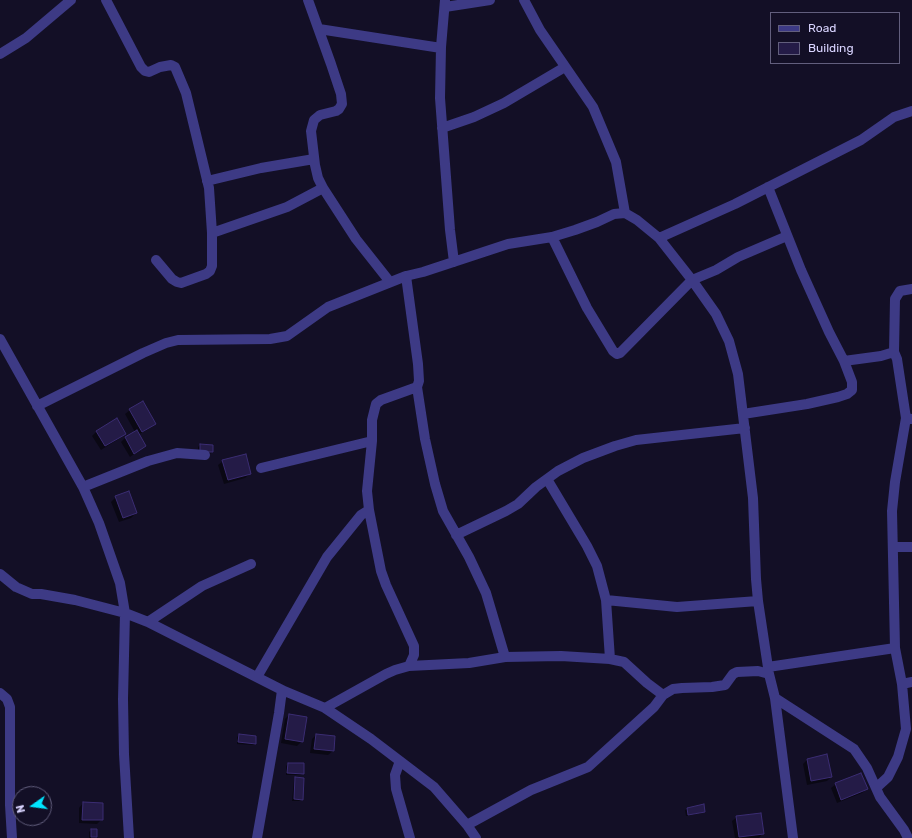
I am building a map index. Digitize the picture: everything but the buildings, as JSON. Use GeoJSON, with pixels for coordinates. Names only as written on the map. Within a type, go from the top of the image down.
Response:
{"type":"FeatureCollection","features":[{"type":"Feature","properties":{"kind":"street"},"geometry":{"type":"LineString","coordinates":[[0,54],[26,38],[72,0]]}},
{"type":"Feature","properties":{"kind":"street"},"geometry":{"type":"LineString","coordinates":[[106,0],[141,67],[149,72],[160,67],[172,65],[175,67],[186,93],[207,181],[212,233],[212,266],[210,271],[206,274],[181,283],[176,282],[156,260]]}},
{"type":"Feature","properties":{"kind":"street"},"geometry":{"type":"LineString","coordinates":[[308,0],[332,64],[341,94],[342,104],[336,111],[320,115],[314,120],[311,131],[318,178],[356,239],[390,282]]}},
{"type":"Feature","properties":{"kind":"street"},"geometry":{"type":"LineString","coordinates":[[454,262],[450,230],[440,98],[441,48],[445,4],[490,0]]}},
{"type":"Feature","properties":{"kind":"street"},"geometry":{"type":"LineString","coordinates":[[524,0],[540,30],[593,107],[616,162],[625,213]]}},
{"type":"Feature","properties":{"kind":"street"},"geometry":{"type":"LineString","coordinates":[[319,29],[441,48]]}},
{"type":"Feature","properties":{"kind":"street"},"geometry":{"type":"LineString","coordinates":[[442,128],[474,117],[504,103],[565,67]]}},
{"type":"Feature","properties":{"kind":"street"},"geometry":{"type":"LineString","coordinates":[[659,238],[768,188],[861,140],[894,118],[912,111]]}},
{"type":"Feature","properties":{"kind":"street"},"geometry":{"type":"LineString","coordinates":[[207,181],[261,168],[314,159]]}},
{"type":"Feature","properties":{"kind":"street"},"geometry":{"type":"LineString","coordinates":[[212,233],[288,207],[323,188]]}},
{"type":"Feature","properties":{"kind":"street"},"geometry":{"type":"LineString","coordinates":[[743,414],[807,404],[838,397],[847,394],[852,390],[852,382],[844,361],[801,270],[768,188]]}},
{"type":"Feature","properties":{"kind":"street"},"geometry":{"type":"LineString","coordinates":[[37,406],[166,343],[178,340],[270,339],[287,336],[328,307],[406,276],[424,272],[508,244],[552,237],[597,222],[614,214],[625,213],[637,220],[659,238],[716,314],[729,341],[738,374],[753,498],[758,601],[768,671],[775,698],[793,838]]}},
{"type":"Feature","properties":{"kind":"street"},"geometry":{"type":"LineString","coordinates":[[552,237],[587,308],[613,352],[617,354],[620,353],[692,280],[716,270],[738,257],[787,236]]}},
{"type":"Feature","properties":{"kind":"street"},"geometry":{"type":"LineString","coordinates":[[406,276],[418,364],[419,381],[417,387],[425,439],[435,484],[443,511],[479,576],[486,593],[505,657]]}},
{"type":"Feature","properties":{"kind":"street"},"geometry":{"type":"LineString","coordinates":[[876,788],[888,777],[891,771],[898,756],[906,728],[907,683],[895,648],[892,511],[895,482],[909,418],[897,359],[894,352],[895,299],[900,291],[912,289]]}},
{"type":"Feature","properties":{"kind":"street"},"geometry":{"type":"LineString","coordinates":[[0,338],[83,486],[99,522],[120,583],[125,614],[123,699],[124,754],[129,838]]}},
{"type":"Feature","properties":{"kind":"street"},"geometry":{"type":"LineString","coordinates":[[844,361],[881,356],[894,352]]}},
{"type":"Feature","properties":{"kind":"street"},"geometry":{"type":"LineString","coordinates":[[409,666],[414,655],[414,646],[381,571],[369,510],[367,491],[372,441],[372,420],[376,404],[381,400],[417,387]]}},
{"type":"Feature","properties":{"kind":"street"},"geometry":{"type":"LineString","coordinates":[[456,535],[518,504],[536,487],[558,471],[583,458],[615,446],[629,442],[745,428]]}},
{"type":"Feature","properties":{"kind":"street"},"geometry":{"type":"LineString","coordinates":[[261,468],[372,441]]}},
{"type":"Feature","properties":{"kind":"street"},"geometry":{"type":"LineString","coordinates":[[83,486],[148,461],[177,453],[205,455]]}},
{"type":"Feature","properties":{"kind":"street"},"geometry":{"type":"LineString","coordinates":[[547,479],[587,546],[597,566],[606,600],[610,659]]}},
{"type":"Feature","properties":{"kind":"street"},"geometry":{"type":"LineString","coordinates":[[257,677],[327,557],[361,515],[369,510]]}},
{"type":"Feature","properties":{"kind":"street"},"geometry":{"type":"LineString","coordinates":[[893,547],[912,547]]}},
{"type":"Feature","properties":{"kind":"street"},"geometry":{"type":"LineString","coordinates":[[148,622],[202,586],[251,564]]}},
{"type":"Feature","properties":{"kind":"street"},"geometry":{"type":"LineString","coordinates":[[0,574],[16,587],[32,594],[41,594],[75,600],[148,622],[282,690],[325,708],[371,739],[434,787],[467,825],[476,838]]}},
{"type":"Feature","properties":{"kind":"street"},"geometry":{"type":"LineString","coordinates":[[606,600],[678,607],[758,601]]}},
{"type":"Feature","properties":{"kind":"street"},"geometry":{"type":"LineString","coordinates":[[467,825],[531,790],[588,767],[654,707],[663,695],[673,690],[682,688],[724,686],[733,674],[737,672],[768,671],[895,648]]}},
{"type":"Feature","properties":{"kind":"street"},"geometry":{"type":"LineString","coordinates":[[325,708],[386,674],[409,666],[469,663],[505,657],[561,656],[610,659],[624,662],[663,695]]}},
{"type":"Feature","properties":{"kind":"street"},"geometry":{"type":"LineString","coordinates":[[257,838],[282,690]]}},
{"type":"Feature","properties":{"kind":"street"},"geometry":{"type":"LineString","coordinates":[[0,693],[7,699],[10,707],[10,805],[12,838]]}},
{"type":"Feature","properties":{"kind":"street"},"geometry":{"type":"LineString","coordinates":[[775,698],[854,748],[867,768],[880,797],[904,830],[908,838]]}},
{"type":"Feature","properties":{"kind":"street"},"geometry":{"type":"LineString","coordinates":[[400,761],[395,775],[396,789],[410,838]]}}]}
